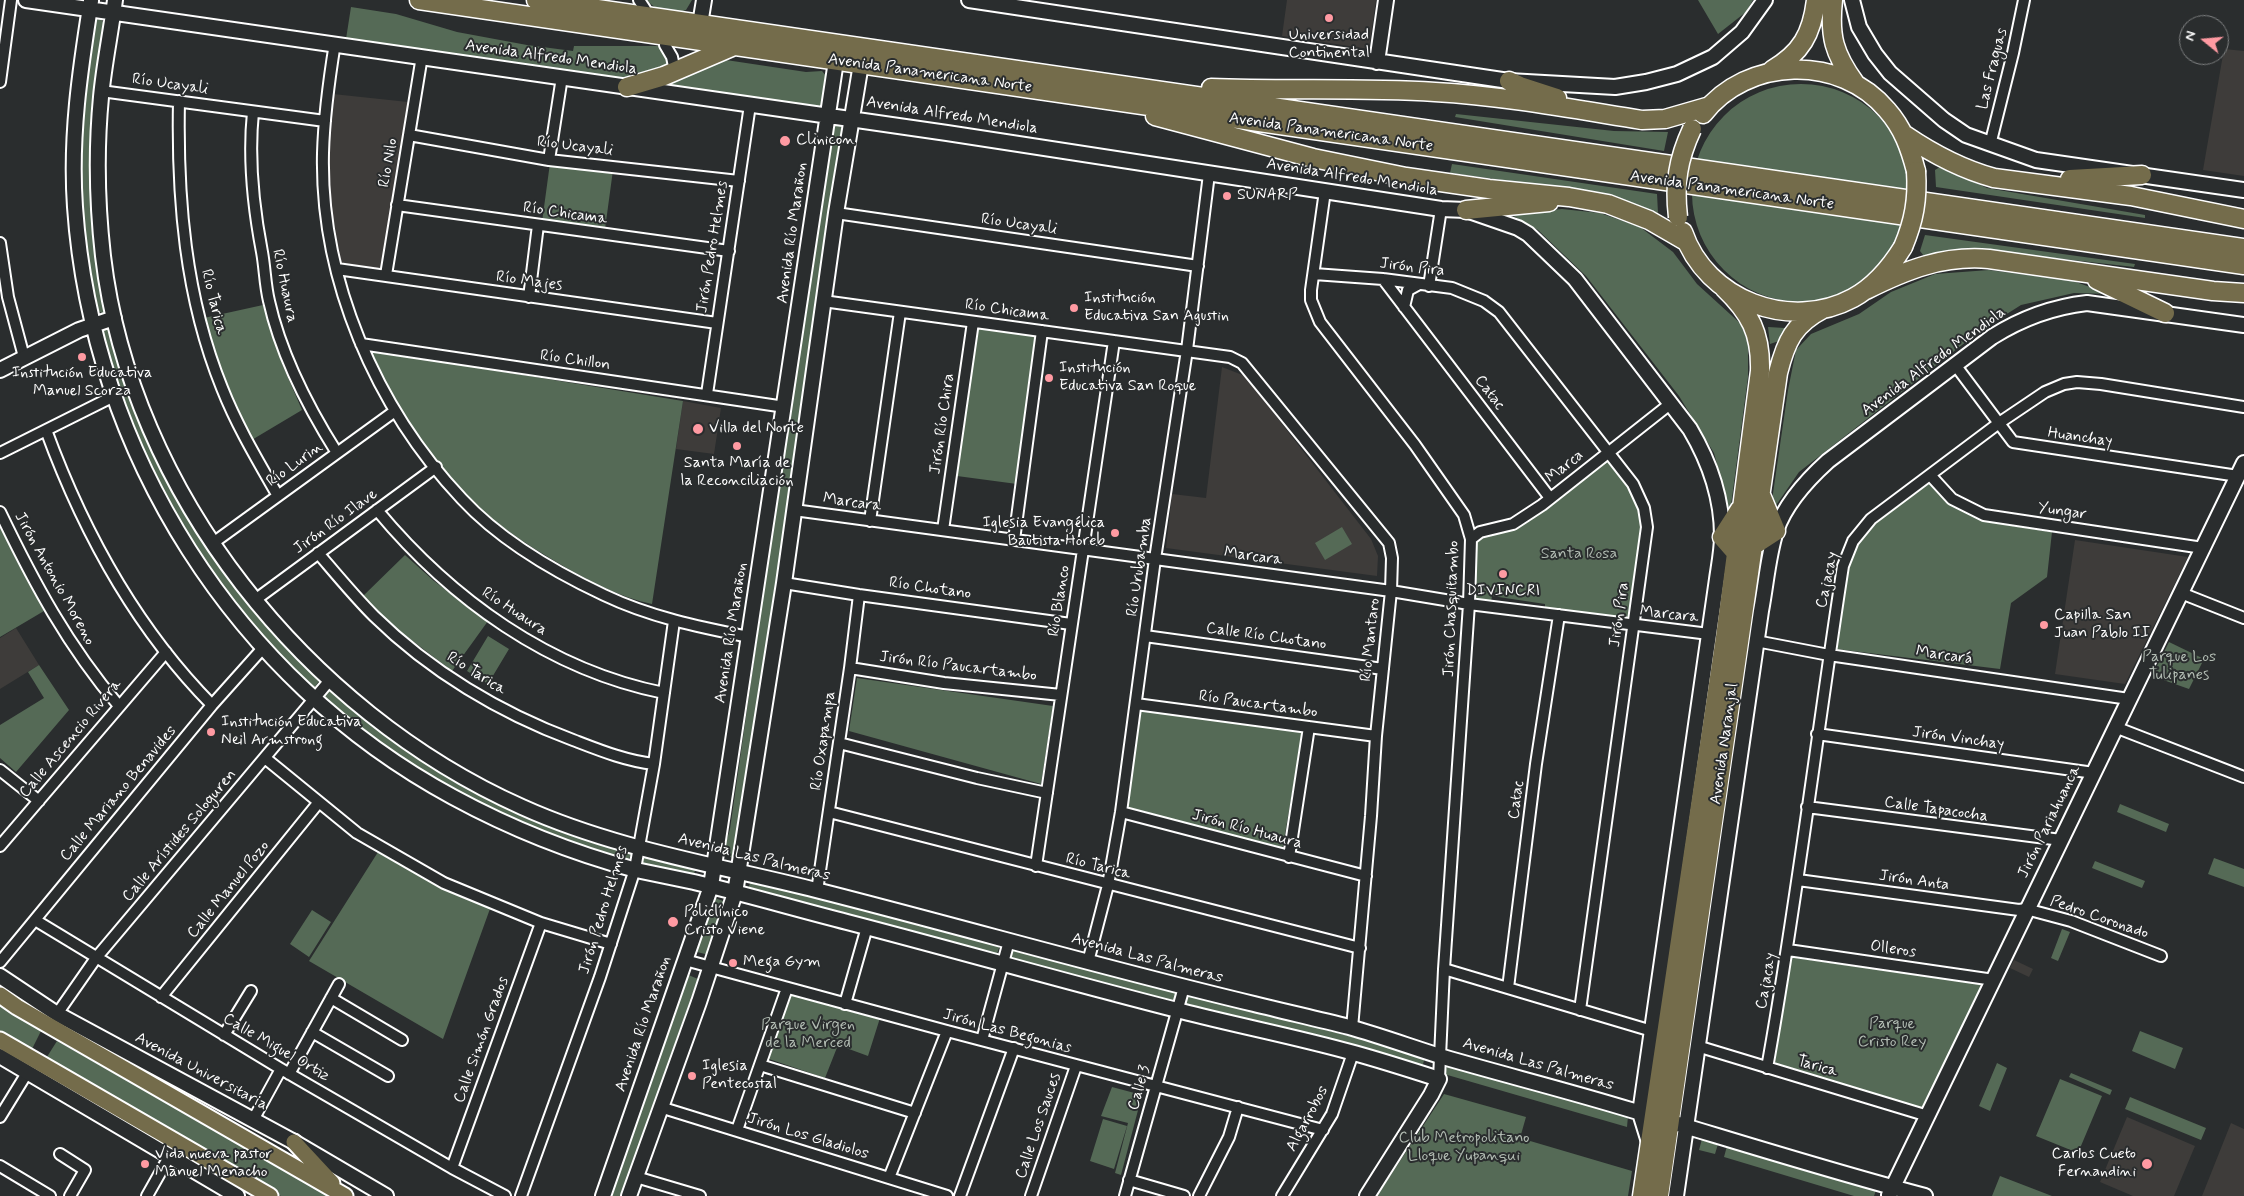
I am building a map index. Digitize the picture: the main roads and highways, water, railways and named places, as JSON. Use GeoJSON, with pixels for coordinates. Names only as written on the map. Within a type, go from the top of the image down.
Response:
{"type":"FeatureCollection","features":[{"type":"Feature","properties":{"kind":"highway","name":"Avenida Panamericana Norte"},"geometry":{"type":"LineString","coordinates":[[419,0],[2244,265]]}},
{"type":"Feature","properties":{"kind":"highway","name":"Avenida Panamericana Norte"},"geometry":{"type":"LineString","coordinates":[[536,0],[2244,248]]}},
{"type":"Feature","properties":{"kind":"highway"},"geometry":{"type":"LineString","coordinates":[[1816,0],[1811,26],[1802,45],[1789,60],[1769,72],[1747,80],[1727,91],[1710,106],[1692,129],[1683,149],[1677,172],[1678,217],[1687,242],[1696,259],[1709,275],[1724,288],[1746,301],[1771,309],[1797,312],[1823,309],[1846,301],[1910,270],[1953,258],[1989,258],[2213,291],[2244,293]]}},
{"type":"Feature","properties":{"kind":"highway"},"geometry":{"type":"LineString","coordinates":[[1833,0],[1832,31],[1835,49],[1855,84]]}},
{"type":"Feature","properties":{"kind":"highway"},"geometry":{"type":"LineString","coordinates":[[627,86],[648,82],[735,46]]}},
{"type":"Feature","properties":{"kind":"highway"},"geometry":{"type":"LineString","coordinates":[[1769,72],[1791,69],[1813,70],[1835,75],[1855,84],[1872,95],[1888,110],[1905,135],[1916,171],[1916,210],[1904,247],[1893,263],[1866,290]]}},
{"type":"Feature","properties":{"kind":"highway"},"geometry":{"type":"LineString","coordinates":[[1510,81],[1600,113]]}},
{"type":"Feature","properties":{"kind":"highway"},"geometry":{"type":"LineString","coordinates":[[1106,82],[1263,90],[1358,88],[1436,92],[1497,98],[1642,120],[1665,119],[1710,106]]}},
{"type":"Feature","properties":{"kind":"highway"},"geometry":{"type":"LineString","coordinates":[[1112,101],[1165,120],[1344,165],[1447,184],[1569,197],[1628,211],[1687,242]]}},
{"type":"Feature","properties":{"kind":"highway"},"geometry":{"type":"LineString","coordinates":[[1905,135],[1944,160],[1994,178],[2131,196],[2244,219]]}},
{"type":"Feature","properties":{"kind":"highway"},"geometry":{"type":"LineString","coordinates":[[2024,183],[2142,175]]}},
{"type":"Feature","properties":{"kind":"highway"},"geometry":{"type":"LineString","coordinates":[[1466,210],[1541,204],[1569,197]]}},
{"type":"Feature","properties":{"kind":"highway"},"geometry":{"type":"LineString","coordinates":[[2081,272],[2165,313]]}},
{"type":"Feature","properties":{"kind":"highway","name":"Avenida Naranjal"},"geometry":{"type":"LineString","coordinates":[[1659,1196],[1658,1145],[1647,1115],[1666,1036],[1736,553],[1761,353],[1751,320],[1739,303],[1724,288]]}},
{"type":"Feature","properties":{"kind":"highway","name":"Avenida Naranjal"},"geometry":{"type":"LineString","coordinates":[[1642,1196],[1658,1145],[1678,1124],[1753,546],[1778,372],[1783,353],[1796,328],[1808,317],[1823,309]]}},
{"type":"Feature","properties":{"kind":"highway"},"geometry":{"type":"LineString","coordinates":[[1753,546],[1776,531],[1761,495]]}},
{"type":"Feature","properties":{"kind":"highway"},"geometry":{"type":"LineString","coordinates":[[1736,553],[1722,536],[1742,505]]}},
{"type":"Feature","properties":{"kind":"main road","name":"Avenida Alfredo Mendiola"},"geometry":{"type":"LineString","coordinates":[[26,0],[114,6],[334,43],[828,115],[1441,209],[1466,210],[1518,228],[1528,234],[1574,279],[1670,404],[1703,451],[1712,473],[1719,512]]}},
{"type":"Feature","properties":{"kind":"main road"},"geometry":{"type":"LineString","coordinates":[[700,24],[704,0]]}},
{"type":"Feature","properties":{"kind":"main road"},"geometry":{"type":"LineString","coordinates":[[969,0],[1510,81],[1615,87],[1677,74],[1713,57],[1742,32],[1765,0]]}},
{"type":"Feature","properties":{"kind":"main road"},"geometry":{"type":"LineString","coordinates":[[1377,62],[1386,0]]}},
{"type":"Feature","properties":{"kind":"main road"},"geometry":{"type":"LineString","coordinates":[[1852,0],[1859,27],[1875,54],[1890,73],[1944,120],[1966,135],[2036,160],[2244,190]]}},
{"type":"Feature","properties":{"kind":"main road"},"geometry":{"type":"LineString","coordinates":[[91,4],[77,90],[74,138],[75,204],[81,265],[93,325],[114,396],[141,463],[179,535],[215,590],[263,648],[313,699],[380,752],[421,779],[456,799],[542,838],[576,851],[635,869],[711,886],[1178,1010],[1353,1053],[1439,1079],[1431,1095],[1367,1196]]}},
{"type":"Feature","properties":{"kind":"main road","name":"Avenida Las Palmeras"},"geometry":{"type":"LineString","coordinates":[[114,6],[101,91],[98,142],[98,203],[103,259],[114,318],[134,386],[150,427],[186,498],[213,543],[255,600],[297,648],[330,680],[405,741],[479,786],[557,822],[639,849],[714,865],[1184,987],[1352,1028],[1441,1056],[1678,1124],[1890,1192],[1925,1196]]}},
{"type":"Feature","properties":{"kind":"main road","name":"Avenida Río Marañon"},"geometry":{"type":"LineString","coordinates":[[603,1196],[711,886],[836,61]]}},
{"type":"Feature","properties":{"kind":"main road"},"geometry":{"type":"LineString","coordinates":[[629,1196],[711,967],[735,893],[784,583],[836,213],[861,64]]}},
{"type":"Feature","properties":{"kind":"main road","name":"Avenida Alfredo Mendiola"},"geometry":{"type":"LineString","coordinates":[[1776,531],[1786,510],[1812,475],[1828,461],[2014,323],[2065,306],[2088,303],[2244,325]]}},
{"type":"Feature","properties":{"kind":"main road"},"geometry":{"type":"LineString","coordinates":[[0,370],[93,325],[114,318]]}},
{"type":"Feature","properties":{"kind":"main road","name":"Jirón Pariahuanca"},"geometry":{"type":"LineString","coordinates":[[1890,1192],[2241,470]]}},
{"type":"Feature","properties":{"kind":"main road","name":"Avenida Naranjal"},"geometry":{"type":"LineString","coordinates":[[1647,1115],[1652,1031],[1722,536],[1719,512]]}},
{"type":"Feature","properties":{"kind":"main road","name":"Avenida Naranjal"},"geometry":{"type":"LineString","coordinates":[[1676,1196],[1678,1124],[1697,1046],[1756,641],[1776,531]]}},
{"type":"Feature","properties":{"kind":"main road","name":"Avenida Universitaria"},"geometry":{"type":"LineString","coordinates":[[0,976],[58,1014],[294,1142],[386,1196]]}},
{"type":"Feature","properties":{"kind":"main road","name":"Avenida Universitaria"},"geometry":{"type":"LineString","coordinates":[[0,995],[17,1007],[344,1196]]}},
{"type":"Feature","properties":{"kind":"main road"},"geometry":{"type":"LineString","coordinates":[[0,1040],[270,1196]]}},
{"type":"Feature","properties":{"kind":"main road"},"geometry":{"type":"LineString","coordinates":[[0,1056],[237,1196]]}},
{"type":"Feature","properties":{"kind":"main road"},"geometry":{"type":"LineString","coordinates":[[294,1142],[344,1196]]}},
{"type":"Feature","properties":{"kind":"place","name":"Universidad Continental"},"geometry":{"type":"Point","coordinates":[1329,18]}},
{"type":"Feature","properties":{"kind":"place","name":"Clinicon"},"geometry":{"type":"Point","coordinates":[785,141]}},
{"type":"Feature","properties":{"kind":"place","name":"SUNARP"},"geometry":{"type":"Point","coordinates":[1227,196]}},
{"type":"Feature","properties":{"kind":"place","name":"Institución Educativa San Agustin"},"geometry":{"type":"Point","coordinates":[1074,308]}},
{"type":"Feature","properties":{"kind":"place","name":"Institución Educativa Manuel Scorza"},"geometry":{"type":"Point","coordinates":[82,357]}},
{"type":"Feature","properties":{"kind":"place","name":"Institución Educativa San Roque"},"geometry":{"type":"Point","coordinates":[1049,378]}},
{"type":"Feature","properties":{"kind":"place","name":"Villa del Norte"},"geometry":{"type":"Point","coordinates":[698,429]}},
{"type":"Feature","properties":{"kind":"place","name":"Santa María de la Reconciliación"},"geometry":{"type":"Point","coordinates":[737,446]}},
{"type":"Feature","properties":{"kind":"place","name":"Iglesia Evangélica Bautista Horeb"},"geometry":{"type":"Point","coordinates":[1115,533]}},
{"type":"Feature","properties":{"kind":"place","name":"DIVINCRI"},"geometry":{"type":"Point","coordinates":[1503,574]}},
{"type":"Feature","properties":{"kind":"place","name":"Capilla San Juan Pablo II"},"geometry":{"type":"Point","coordinates":[2044,625]}},
{"type":"Feature","properties":{"kind":"place","name":"Institución Educativa Neil Armstrong"},"geometry":{"type":"Point","coordinates":[211,732]}},
{"type":"Feature","properties":{"kind":"place","name":"Policlínico Cristo Viene"},"geometry":{"type":"Point","coordinates":[673,922]}},
{"type":"Feature","properties":{"kind":"place","name":"Mega Gym"},"geometry":{"type":"Point","coordinates":[733,963]}},
{"type":"Feature","properties":{"kind":"place","name":"Iglesia Pentecostal"},"geometry":{"type":"Point","coordinates":[692,1076]}},
{"type":"Feature","properties":{"kind":"place","name":"Vida nueva pastor Manuel Menacho"},"geometry":{"type":"Point","coordinates":[145,1164]}},
{"type":"Feature","properties":{"kind":"place","name":"Carlos Cueto Fernandini"},"geometry":{"type":"Point","coordinates":[2147,1164]}},
{"type":"Feature","properties":{"kind":"park label","name":"Santa Rosa"},"geometry":{"type":"Point","coordinates":[1579,555]}},
{"type":"Feature","properties":{"kind":"park label","name":"Parque Los Tulipanes"},"geometry":{"type":"Point","coordinates":[2179,667]}},
{"type":"Feature","properties":{"kind":"park label","name":"Parque Cristo Rey"},"geometry":{"type":"Point","coordinates":[1892,1034]}},
{"type":"Feature","properties":{"kind":"park label","name":"Parque Virgen de la Merced"},"geometry":{"type":"Point","coordinates":[808,1035]}},
{"type":"Feature","properties":{"kind":"park label","name":"Club Metropolitano Lloque Yupanqui"},"geometry":{"type":"Point","coordinates":[1464,1148]}}]}
